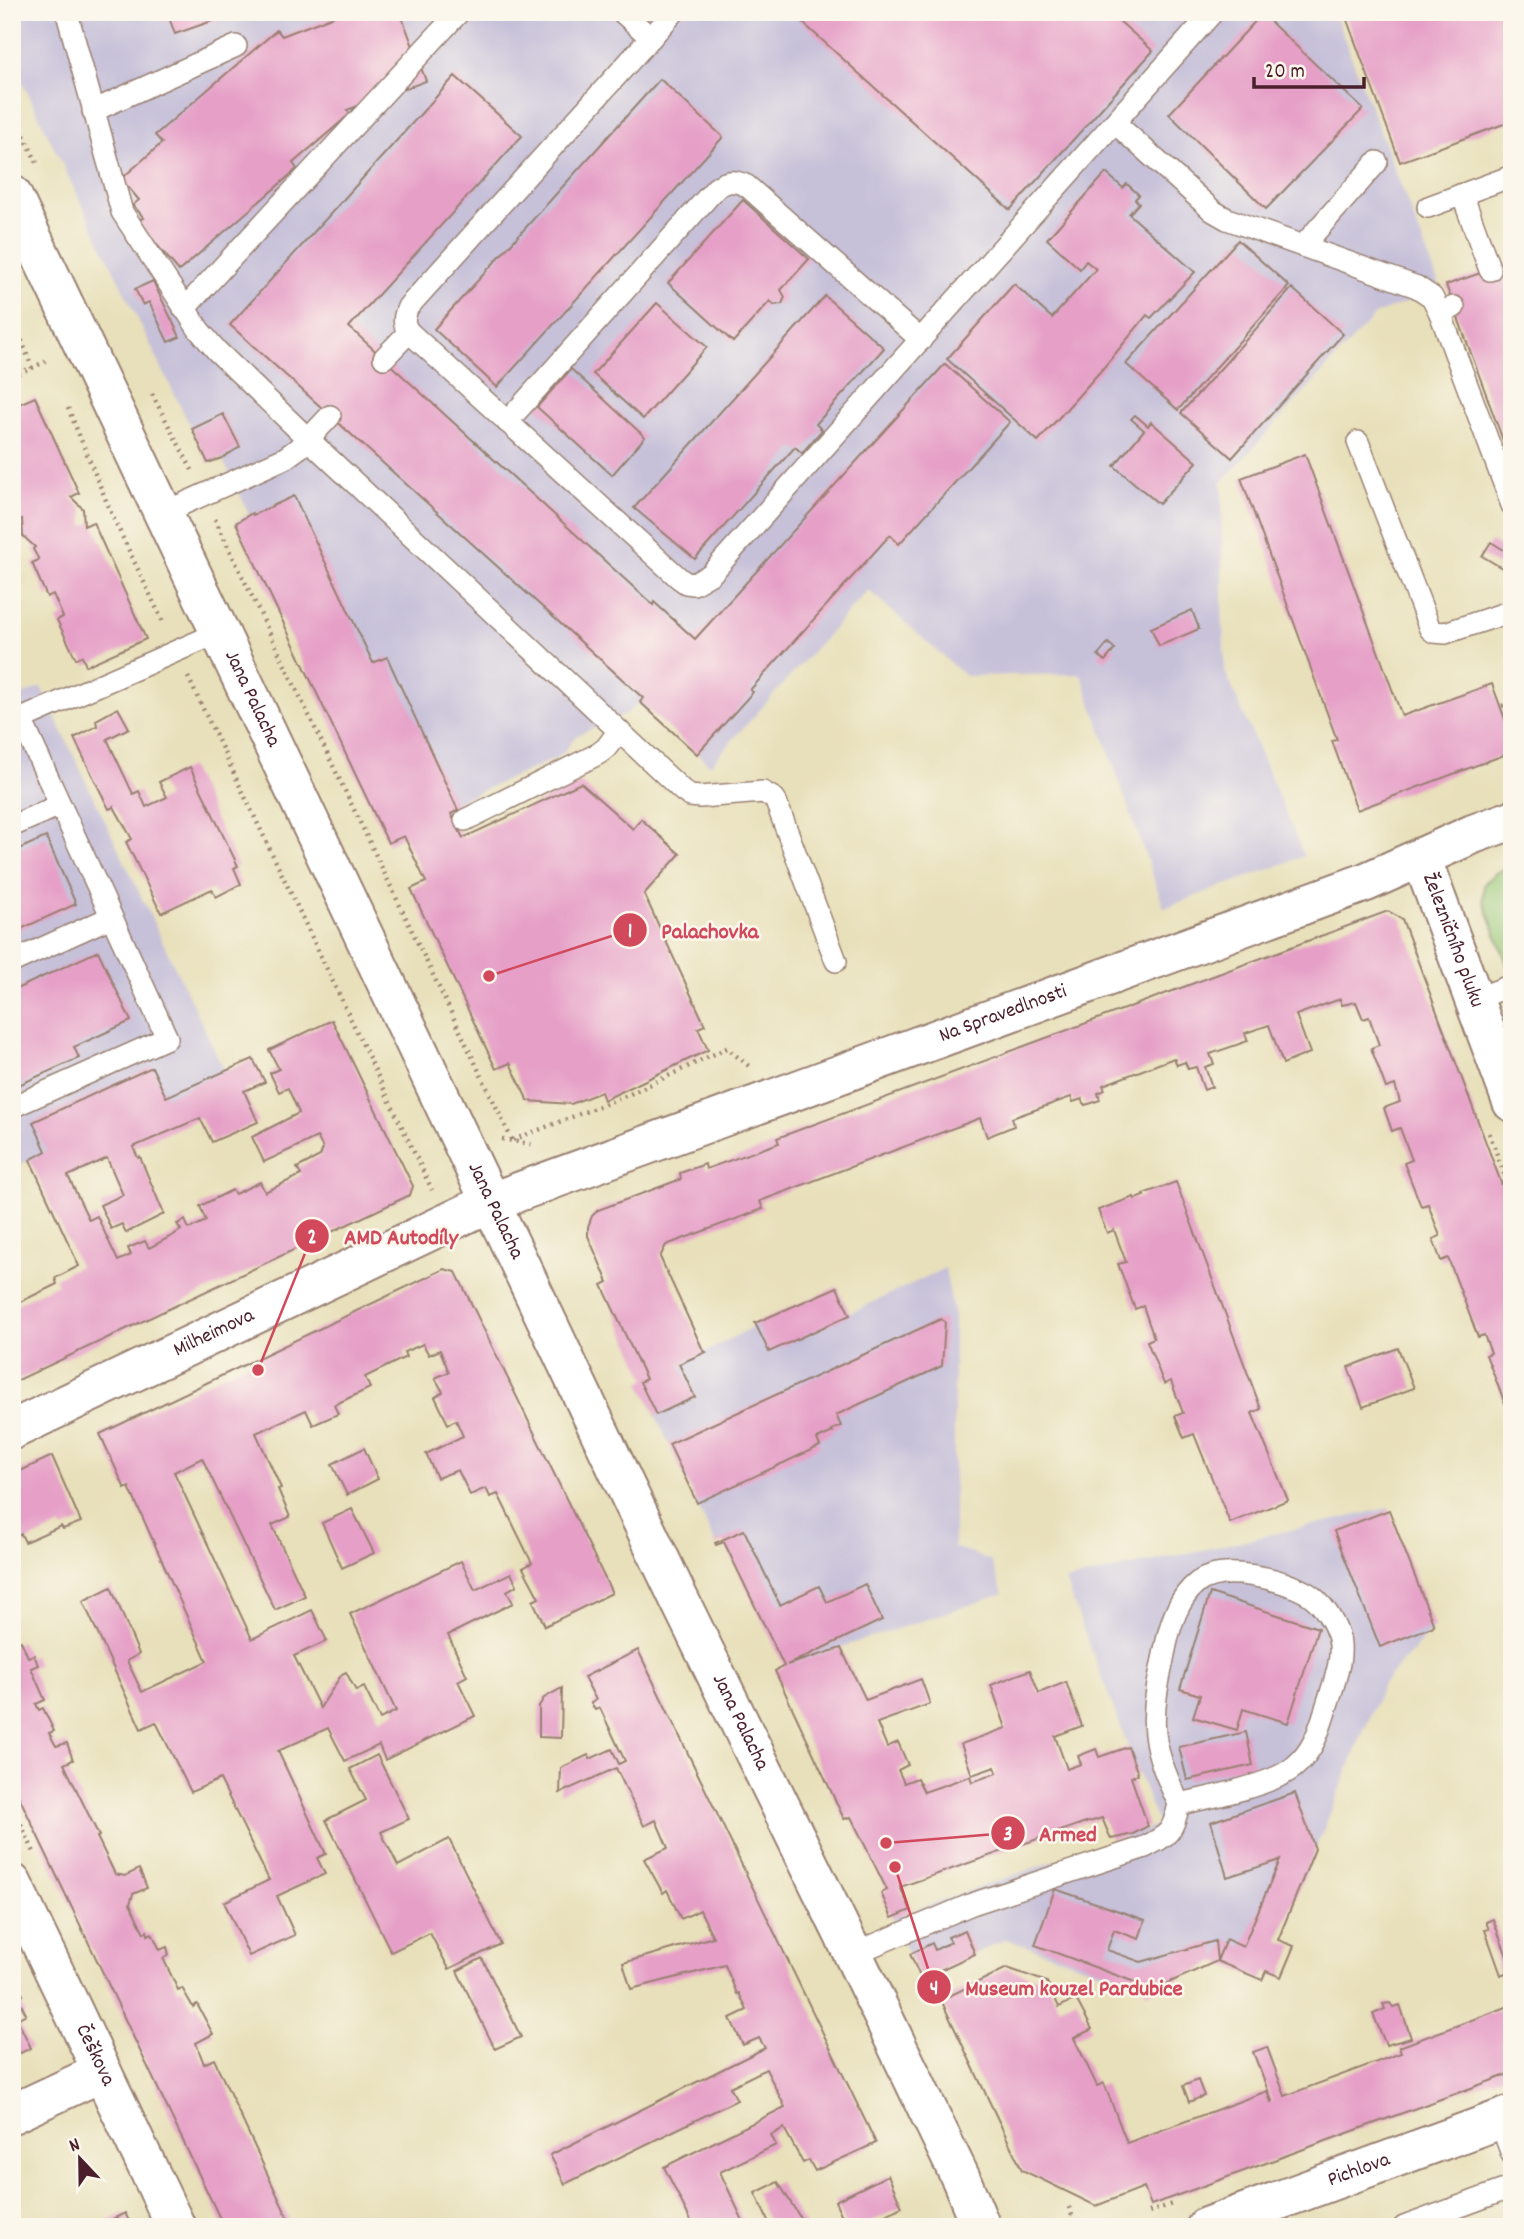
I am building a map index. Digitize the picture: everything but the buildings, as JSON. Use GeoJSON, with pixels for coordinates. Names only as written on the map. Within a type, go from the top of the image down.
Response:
{"type":"FeatureCollection","features":[{"type":"Feature","properties":{"kind":"street","name":"Jana Palacha"},"geometry":{"type":"LineString","coordinates":[[27,183],[163,513],[684,1609],[961,2179],[981,2227]]}},
{"type":"Feature","properties":{"kind":"street","name":"Na Spravedlnosti"},"geometry":{"type":"LineString","coordinates":[[491,1202],[1366,882],[1473,834],[1512,820]]}},
{"type":"Feature","properties":{"kind":"street","name":"Železničního pluku"},"geometry":{"type":"LineString","coordinates":[[1420,858],[1512,1102]]}},
{"type":"Feature","properties":{"kind":"street","name":"Milheimova"},"geometry":{"type":"LineString","coordinates":[[12,1430],[491,1202]]}},
{"type":"Feature","properties":{"kind":"street","name":"Češkova"},"geometry":{"type":"LineString","coordinates":[[12,1883],[176,2227]]}},
{"type":"Feature","properties":{"kind":"street"},"geometry":{"type":"LineString","coordinates":[[12,2114],[102,2072]]}},
{"type":"Feature","properties":{"kind":"street","name":"Pichlova"},"geometry":{"type":"LineString","coordinates":[[1206,2227],[1508,2129]]}},
{"type":"Feature","properties":{"kind":"lane"},"geometry":{"type":"LineString","coordinates":[[184,309],[459,12]]}},
{"type":"Feature","properties":{"kind":"lane"},"geometry":{"type":"LineString","coordinates":[[622,12],[652,38]]}},
{"type":"Feature","properties":{"kind":"lane"},"geometry":{"type":"LineString","coordinates":[[674,12],[408,307],[404,320],[409,332],[507,422],[679,578],[694,584],[710,574],[1213,12]]}},
{"type":"Feature","properties":{"kind":"lane"},"geometry":{"type":"LineString","coordinates":[[68,17],[122,212],[184,309],[217,351],[683,791],[690,796],[708,797],[762,792],[775,799],[836,961]]}},
{"type":"Feature","properties":{"kind":"lane"},"geometry":{"type":"LineString","coordinates":[[93,111],[236,46]]}},
{"type":"Feature","properties":{"kind":"lane"},"geometry":{"type":"LineString","coordinates":[[1115,123],[1213,211],[1227,219],[1423,290],[1447,310],[1512,505]]}},
{"type":"Feature","properties":{"kind":"lane"},"geometry":{"type":"LineString","coordinates":[[1303,246],[1377,162]]}},
{"type":"Feature","properties":{"kind":"lane"},"geometry":{"type":"LineString","coordinates":[[1428,207],[1512,176]]}},
{"type":"Feature","properties":{"kind":"lane"},"geometry":{"type":"LineString","coordinates":[[507,422],[724,182],[739,182],[747,186],[921,340]]}},
{"type":"Feature","properties":{"kind":"lane"},"geometry":{"type":"LineString","coordinates":[[1462,194],[1490,270]]}},
{"type":"Feature","properties":{"kind":"lane"},"geometry":{"type":"LineString","coordinates":[[384,358],[409,332]]}},
{"type":"Feature","properties":{"kind":"lane"},"geometry":{"type":"LineString","coordinates":[[163,513],[285,458],[303,445],[330,416]]}},
{"type":"Feature","properties":{"kind":"lane"},"geometry":{"type":"LineString","coordinates":[[1358,442],[1430,629],[1446,633],[1512,611]]}},
{"type":"Feature","properties":{"kind":"lane"},"geometry":{"type":"LineString","coordinates":[[12,1107],[167,1038],[60,805],[17,721],[220,632]]}},
{"type":"Feature","properties":{"kind":"lane"},"geometry":{"type":"LineString","coordinates":[[465,820],[598,754],[619,731]]}},
{"type":"Feature","properties":{"kind":"lane"},"geometry":{"type":"LineString","coordinates":[[12,825],[60,805]]}},
{"type":"Feature","properties":{"kind":"lane"},"geometry":{"type":"LineString","coordinates":[[12,961],[111,917]]}},
{"type":"Feature","properties":{"kind":"lane"},"geometry":{"type":"LineString","coordinates":[[1473,1000],[1512,985]]}},
{"type":"Feature","properties":{"kind":"lane"},"geometry":{"type":"LineString","coordinates":[[853,1954],[972,1904],[1145,1847],[1167,1836],[1176,1820],[1179,1804],[1163,1768],[1155,1734],[1156,1695],[1169,1634],[1180,1605],[1196,1583],[1217,1576],[1250,1574],[1309,1594],[1327,1612],[1339,1638],[1338,1670],[1314,1745],[1293,1768],[1265,1782],[1179,1804]]}},
{"type":"Feature","properties":{"kind":"lane"},"geometry":{"type":"LineString","coordinates":[[1404,2227],[1512,2187]]}},
{"type":"Feature","properties":{"kind":"path"},"geometry":{"type":"LineString","coordinates":[[12,110],[27,183]]}},
{"type":"Feature","properties":{"kind":"path"},"geometry":{"type":"LineString","coordinates":[[12,314],[32,368]]}},
{"type":"Feature","properties":{"kind":"path"},"geometry":{"type":"LineString","coordinates":[[12,375],[48,360],[53,373]]}},
{"type":"Feature","properties":{"kind":"path"},"geometry":{"type":"LineString","coordinates":[[149,389],[204,496],[512,1140],[628,1095],[727,1048],[751,1068]]}},
{"type":"Feature","properties":{"kind":"path"},"geometry":{"type":"LineString","coordinates":[[64,399],[112,515],[434,1194]]}},
{"type":"Feature","properties":{"kind":"path"},"geometry":{"type":"LineString","coordinates":[[1502,706],[1512,703]]}},
{"type":"Feature","properties":{"kind":"path"},"geometry":{"type":"LineString","coordinates":[[1069,2207],[1076,2227]]}},
{"type":"Feature","properties":{"kind":"shaded area"},"geometry":{"type":"Polygon","coordinates":[[[12,12],[1334,12],[1441,289],[1376,314],[1222,482],[1225,671],[1304,856],[1164,908],[1081,674],[965,676],[868,590],[710,765],[639,702],[627,713],[576,736],[563,753],[552,760],[456,802],[458,809],[389,843],[236,522],[249,514],[222,458],[208,463],[12,61],[12,12]]]}},
{"type":"Feature","properties":{"kind":"shaded area"},"geometry":{"type":"Polygon","coordinates":[[[41,687],[225,1072],[12,1168],[12,699],[41,687]]]}},
{"type":"Feature","properties":{"kind":"shaded area"},"geometry":{"type":"Polygon","coordinates":[[[945,1268],[954,1316],[954,1547],[991,1561],[1003,1594],[787,1665],[882,1620],[866,1585],[827,1602],[819,1586],[780,1605],[744,1530],[715,1543],[640,1382],[706,1352],[755,1323],[837,1287],[850,1313],[945,1268]]]}},
{"type":"Feature","properties":{"kind":"shaded area"},"geometry":{"type":"Polygon","coordinates":[[[1388,1508],[1433,1628],[1383,1684],[1262,1980],[1217,1961],[1148,1992],[1139,1985],[1006,1939],[921,1979],[892,1918],[1158,1825],[1065,1581],[1388,1508]]]}},
{"type":"Feature","properties":{"kind":"green space"},"geometry":{"type":"Polygon","coordinates":[[[1512,866],[1511,974],[1483,899],[1484,884],[1497,872],[1512,866]]]}},
{"type":"Feature","properties":{"kind":"place","name":"Palachovka"},"geometry":{"type":"Point","coordinates":[489,976]}},
{"type":"Feature","properties":{"kind":"place","name":"AMD Autodíly"},"geometry":{"type":"Point","coordinates":[258,1370]}},
{"type":"Feature","properties":{"kind":"place","name":"Armed"},"geometry":{"type":"Point","coordinates":[886,1843]}},
{"type":"Feature","properties":{"kind":"place","name":"Museum kouzel Pardubice"},"geometry":{"type":"Point","coordinates":[895,1867]}}]}
